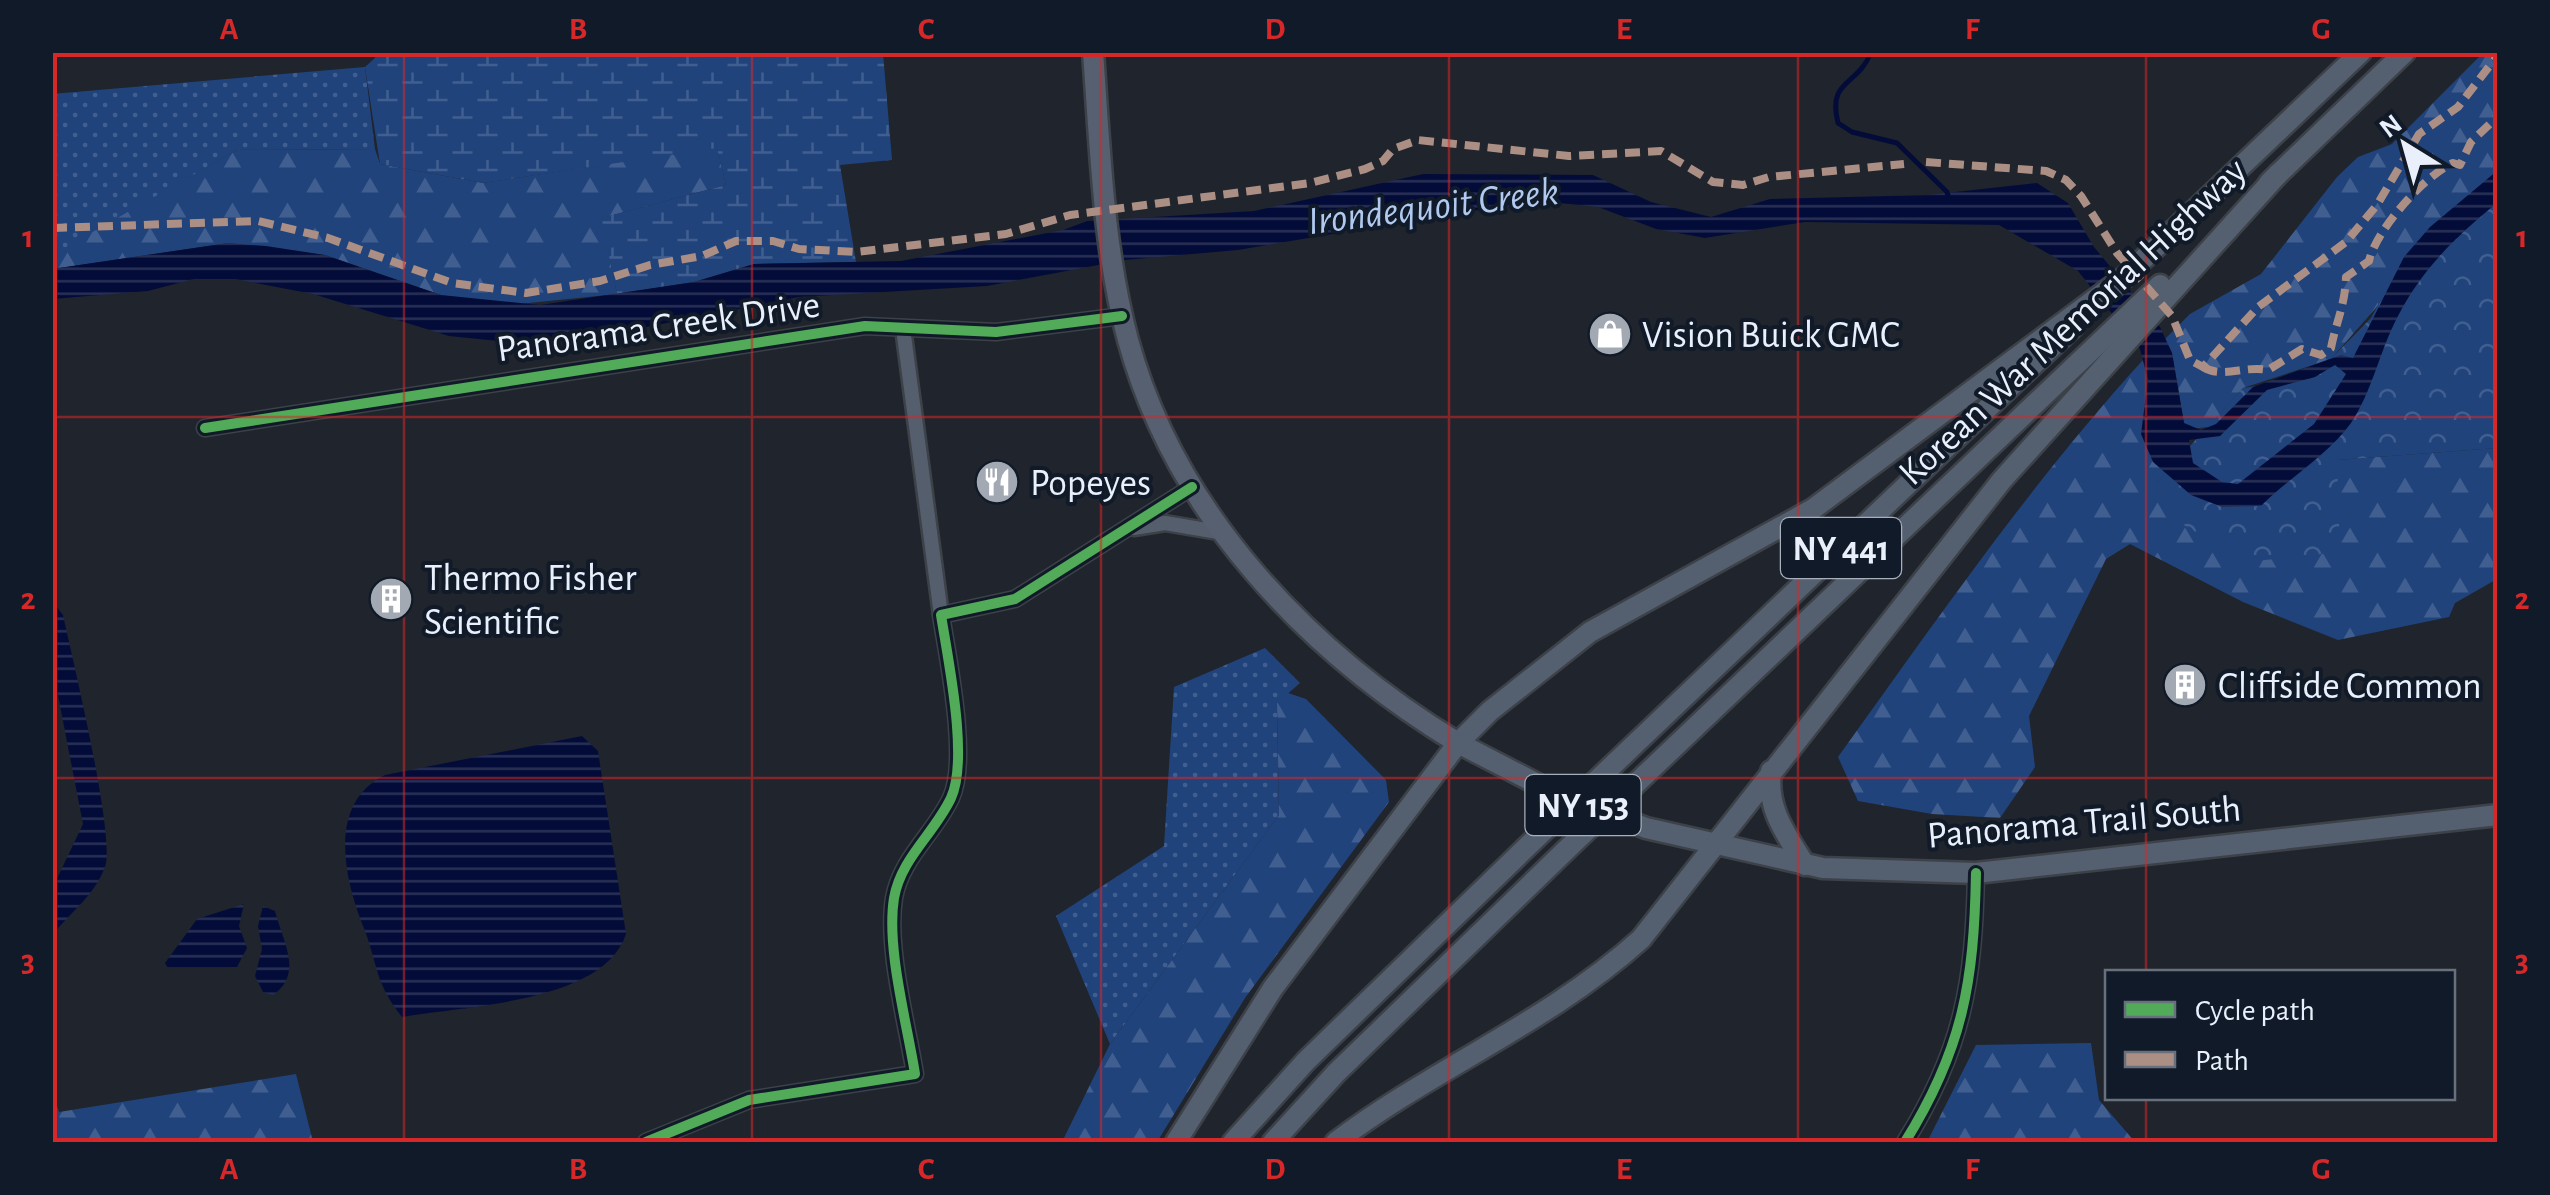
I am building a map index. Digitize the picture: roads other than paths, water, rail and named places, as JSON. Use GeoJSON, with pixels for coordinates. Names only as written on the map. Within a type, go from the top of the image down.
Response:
{"type":"FeatureCollection","features":[{"type":"Feature","properties":{"kind":"main road","name":"Panorama Trail South"},"geometry":{"type":"LineString","coordinates":[[1093,52],[1122,316],[1143,386],[1192,486],[1224,533],[1305,627],[1382,692],[1458,743],[1597,811],[1716,847],[1805,865],[1976,874],[2498,815]]}},
{"type":"Feature","properties":{"kind":"main road","name":"Korean War Memorial Highway"},"geometry":{"type":"LineString","coordinates":[[1233,1142],[1306,1061],[1534,839],[2063,328],[2122,279],[2361,52]]}},
{"type":"Feature","properties":{"kind":"main road","name":"Korean War Memorial Highway"},"geometry":{"type":"LineString","coordinates":[[1273,1142],[1360,1049],[1565,851],[2095,360],[2405,52]]}},
{"type":"Feature","properties":{"kind":"main road"},"geometry":{"type":"LineString","coordinates":[[1176,1142],[1273,988],[1458,743],[1490,710],[1590,632],[1813,509],[2063,328]]}},
{"type":"Feature","properties":{"kind":"main road"},"geometry":{"type":"LineString","coordinates":[[1336,1142],[1532,1023],[1604,973],[1641,940],[2095,360]]}},
{"type":"Feature","properties":{"kind":"main road"},"geometry":{"type":"LineString","coordinates":[[1772,768],[1768,792],[1775,815],[1805,865]]}},
{"type":"Feature","properties":{"kind":"street","name":"Panorama Creek Drive"},"geometry":{"type":"LineString","coordinates":[[206,428],[865,326],[996,332],[1122,316]]}},
{"type":"Feature","properties":{"kind":"street"},"geometry":{"type":"LineString","coordinates":[[646,1142],[749,1100],[915,1074],[893,910],[904,866],[942,814],[960,764],[903,328]]}},
{"type":"Feature","properties":{"kind":"street"},"geometry":{"type":"LineString","coordinates":[[941,615],[1015,599],[1192,486]]}},
{"type":"Feature","properties":{"kind":"street"},"geometry":{"type":"LineString","coordinates":[[1124,530],[1166,524],[1224,533]]}},
{"type":"Feature","properties":{"kind":"street"},"geometry":{"type":"LineString","coordinates":[[1905,1142],[1931,1100],[1959,1036],[1974,955],[1976,874]]}},
{"type":"Feature","properties":{"kind":"water","name":"Irondequoit Creek"},"geometry":{"type":"Polygon","coordinates":[[[2498,170],[2497,203],[2452,243],[2414,288],[2394,324],[2364,399],[2342,434],[2261,506],[2222,507],[2191,495],[2153,462],[2141,434],[2148,379],[2140,349],[2078,271],[1999,225],[1805,222],[1705,238],[1656,229],[1598,207],[1559,203],[1468,211],[1238,250],[1125,260],[987,286],[799,297],[631,330],[508,342],[449,336],[313,294],[235,279],[194,279],[148,291],[53,299],[52,269],[228,243],[325,255],[441,295],[540,305],[694,282],[754,264],[901,261],[1063,230],[1087,221],[1254,211],[1423,174],[1593,175],[1651,202],[1711,217],[1770,199],[1928,195],[2037,183],[2068,203],[2094,247],[2160,327],[2172,353],[2184,423],[2201,430],[2216,424],[2253,387],[2341,355],[2353,358],[2404,257],[2430,227],[2498,170]],[[2335,365],[2315,377],[2267,390],[2220,436],[2189,440],[2193,463],[2222,482],[2238,484],[2314,424],[2346,374],[2335,365]]]}},
{"type":"Feature","properties":{"kind":"water"},"geometry":{"type":"Polygon","coordinates":[[[53,602],[63,615],[83,705],[107,850],[105,867],[95,886],[53,934],[53,887],[83,824],[55,680],[53,602]]]}},
{"type":"Feature","properties":{"kind":"water"},"geometry":{"type":"Polygon","coordinates":[[[582,736],[598,751],[626,934],[613,957],[590,975],[562,988],[494,1004],[402,1017],[381,983],[350,886],[345,843],[354,804],[385,775],[582,736]]]}},
{"type":"Feature","properties":{"kind":"water"},"geometry":{"type":"Polygon","coordinates":[[[244,904],[239,926],[247,948],[237,967],[168,968],[165,963],[197,919],[244,904]]]}},
{"type":"Feature","properties":{"kind":"water"},"geometry":{"type":"Polygon","coordinates":[[[263,906],[275,911],[289,957],[288,977],[273,995],[263,992],[255,976],[262,949],[258,926],[263,906]]]}},
{"type":"Feature","properties":{"kind":"waterway"},"geometry":{"type":"LineString","coordinates":[[1871,52],[1859,72],[1840,90],[1838,123],[1852,132],[1897,143],[1947,192],[1949,199]]}},
{"type":"Feature","properties":{"kind":"place","name":"Vision Buick GMC"},"geometry":{"type":"Point","coordinates":[1610,334]}},
{"type":"Feature","properties":{"kind":"place","name":"Popeyes"},"geometry":{"type":"Point","coordinates":[997,482]}},
{"type":"Feature","properties":{"kind":"place","name":"Thermo Fisher Scientific"},"geometry":{"type":"Point","coordinates":[391,599]}},
{"type":"Feature","properties":{"kind":"place","name":"Cliffside Common"},"geometry":{"type":"Point","coordinates":[2185,685]}}]}
